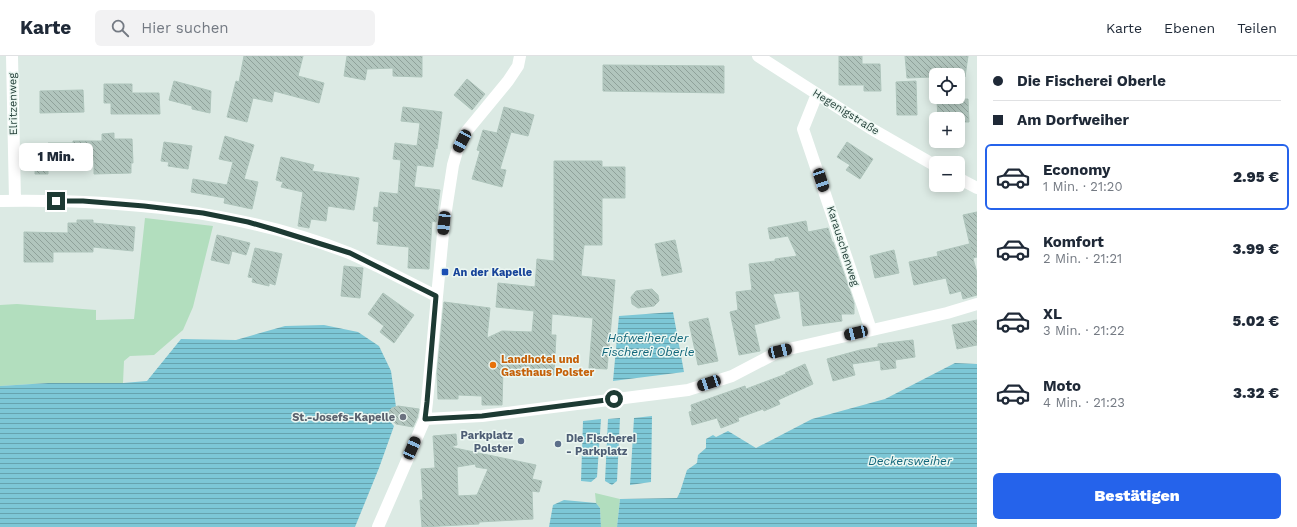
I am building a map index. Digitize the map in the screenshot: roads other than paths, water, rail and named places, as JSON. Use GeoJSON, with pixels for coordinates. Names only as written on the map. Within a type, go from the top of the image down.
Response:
{"type":"FeatureCollection","features":[{"type":"Feature","properties":{"kind":"street","name":"Elritzenweg"},"geometry":{"type":"LineString","coordinates":[[12,56],[15,200]]}},
{"type":"Feature","properties":{"kind":"street"},"geometry":{"type":"LineString","coordinates":[[378,527],[425,419],[444,223],[453,165],[457,151],[466,132],[508,81],[518,66],[520,56]]}},
{"type":"Feature","properties":{"kind":"street","name":"Hegenigstraße"},"geometry":{"type":"LineString","coordinates":[[759,56],[870,128],[929,162]]}},
{"type":"Feature","properties":{"kind":"street","name":"Karauschenweg"},"geometry":{"type":"LineString","coordinates":[[817,94],[804,129],[871,330]]}},
{"type":"Feature","properties":{"kind":"street"},"geometry":{"type":"LineString","coordinates":[[965,182],[977,188]]}},
{"type":"Feature","properties":{"kind":"street"},"geometry":{"type":"LineString","coordinates":[[0,201],[83,201],[122,203],[203,213],[248,222],[350,253],[436,296]]}},
{"type":"Feature","properties":{"kind":"street"},"geometry":{"type":"LineString","coordinates":[[425,419],[482,416],[688,390],[732,376],[780,351],[947,313],[977,304]]}},
{"type":"Feature","properties":{"kind":"water","name":"Hofweiher der Fischerei Oberle"},"geometry":{"type":"Polygon","coordinates":[[[673,312],[684,372],[613,381],[619,316],[673,312]]]}},
{"type":"Feature","properties":{"kind":"water"},"geometry":{"type":"Polygon","coordinates":[[[324,325],[358,332],[379,346],[391,371],[396,407],[391,409],[389,418],[394,426],[355,527],[0,527],[0,386],[48,383],[123,383],[147,381],[181,339],[236,340],[285,326],[324,325]]]}},
{"type":"Feature","properties":{"kind":"water","name":"Deckersweiher"},"geometry":{"type":"Polygon","coordinates":[[[955,363],[977,364],[977,527],[617,527],[620,499],[677,498],[687,470],[697,463],[698,455],[706,448],[706,439],[713,435],[716,437],[728,431],[756,448],[812,419],[885,399],[955,363]]]}},
{"type":"Feature","properties":{"kind":"water"},"geometry":{"type":"Polygon","coordinates":[[[652,416],[651,482],[630,485],[634,418],[652,416]]]}},
{"type":"Feature","properties":{"kind":"water"},"geometry":{"type":"Polygon","coordinates":[[[620,418],[617,481],[612,485],[605,481],[608,419],[620,418]]]}},
{"type":"Feature","properties":{"kind":"water"},"geometry":{"type":"Polygon","coordinates":[[[601,419],[597,477],[591,482],[581,481],[583,421],[601,419]]]}},
{"type":"Feature","properties":{"kind":"water"},"geometry":{"type":"Polygon","coordinates":[[[564,500],[596,503],[600,508],[601,527],[549,527],[553,505],[564,500]]]}},
{"type":"Feature","properties":{"kind":"place","name":"An der Kapelle"},"geometry":{"type":"Point","coordinates":[445,272]}},
{"type":"Feature","properties":{"kind":"place","name":"Landhotel und Gasthaus Polster"},"geometry":{"type":"Point","coordinates":[493,365]}},
{"type":"Feature","properties":{"kind":"place","name":"St.-Josefs-Kapelle"},"geometry":{"type":"Point","coordinates":[403,417]}},
{"type":"Feature","properties":{"kind":"place","name":"Parkplatz Polster"},"geometry":{"type":"Point","coordinates":[521,441]}},
{"type":"Feature","properties":{"kind":"place","name":"Die Fischerei - Parkplatz"},"geometry":{"type":"Point","coordinates":[558,444]}}]}
